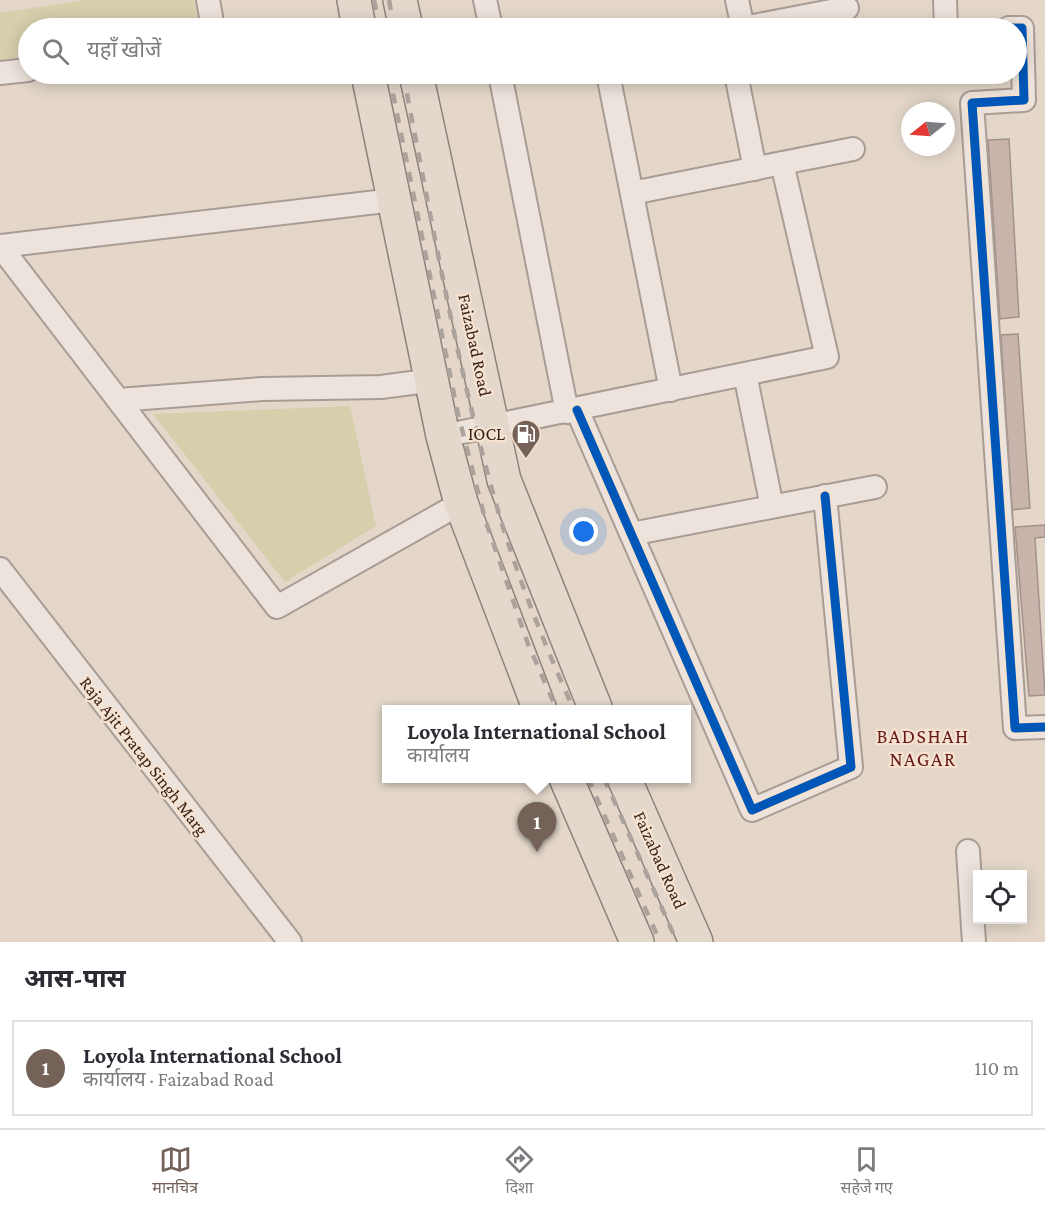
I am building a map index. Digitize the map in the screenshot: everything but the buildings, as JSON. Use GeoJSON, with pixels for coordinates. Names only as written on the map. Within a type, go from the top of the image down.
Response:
{"type":"FeatureCollection","features":[{"type":"Feature","properties":{"kind":"main road"},"geometry":{"type":"LineString","coordinates":[[354,0],[357,18]]}},
{"type":"Feature","properties":{"kind":"main road"},"geometry":{"type":"LineString","coordinates":[[400,0],[404,18]]}},
{"type":"Feature","properties":{"kind":"main road"},"geometry":{"type":"LineString","coordinates":[[370,84],[434,380],[443,436],[461,503],[538,705]]}},
{"type":"Feature","properties":{"kind":"main road","name":"Faizabad Road"},"geometry":{"type":"LineString","coordinates":[[418,84],[504,480],[594,705]]}},
{"type":"Feature","properties":{"kind":"main road"},"geometry":{"type":"LineString","coordinates":[[568,783],[637,942]]}},
{"type":"Feature","properties":{"kind":"main road","name":"Faizabad Road"},"geometry":{"type":"LineString","coordinates":[[626,783],[696,942]]}},
{"type":"Feature","properties":{"kind":"street"},"geometry":{"type":"LineString","coordinates":[[208,0],[211,18]]}},
{"type":"Feature","properties":{"kind":"street"},"geometry":{"type":"LineString","coordinates":[[485,0],[489,18]]}},
{"type":"Feature","properties":{"kind":"street"},"geometry":{"type":"LineString","coordinates":[[737,0],[741,18]]}},
{"type":"Feature","properties":{"kind":"street"},"geometry":{"type":"LineString","coordinates":[[945,0],[946,18]]}},
{"type":"Feature","properties":{"kind":"street"},"geometry":{"type":"LineString","coordinates":[[795,18],[847,8]]}},
{"type":"Feature","properties":{"kind":"street"},"geometry":{"type":"LineString","coordinates":[[0,73],[18,71]]}},
{"type":"Feature","properties":{"kind":"street"},"geometry":{"type":"LineString","coordinates":[[508,84],[572,411],[631,534],[752,810],[851,767],[825,496]]}},
{"type":"Feature","properties":{"kind":"street"},"geometry":{"type":"LineString","coordinates":[[610,84],[671,390]]}},
{"type":"Feature","properties":{"kind":"street"},"geometry":{"type":"LineString","coordinates":[[738,84],[755,169]]}},
{"type":"Feature","properties":{"kind":"street"},"geometry":{"type":"LineString","coordinates":[[1024,84],[1024,100],[972,103],[1016,728],[1045,727]]}},
{"type":"Feature","properties":{"kind":"street"},"geometry":{"type":"LineString","coordinates":[[632,193],[854,149]]}},
{"type":"Feature","properties":{"kind":"street"},"geometry":{"type":"LineString","coordinates":[[443,436],[827,357],[782,163]]}},
{"type":"Feature","properties":{"kind":"street"},"geometry":{"type":"LineString","coordinates":[[0,246],[394,200]]}},
{"type":"Feature","properties":{"kind":"street"},"geometry":{"type":"LineString","coordinates":[[0,246],[277,607],[461,503]]}},
{"type":"Feature","properties":{"kind":"street"},"geometry":{"type":"LineString","coordinates":[[746,375],[772,507]]}},
{"type":"Feature","properties":{"kind":"street"},"geometry":{"type":"LineString","coordinates":[[118,400],[262,389],[381,387],[434,380]]}},
{"type":"Feature","properties":{"kind":"street"},"geometry":{"type":"LineString","coordinates":[[631,534],[875,487]]}},
{"type":"Feature","properties":{"kind":"street","name":"Raja Ajit Pratap Singh Marg"},"geometry":{"type":"LineString","coordinates":[[0,569],[290,942]]}},
{"type":"Feature","properties":{"kind":"street"},"geometry":{"type":"LineString","coordinates":[[968,851],[974,942]]}},
{"type":"Feature","properties":{"kind":"shaded area"},"geometry":{"type":"Polygon","coordinates":[[[84,0],[194,0],[197,18],[18,18],[18,58],[0,60],[0,13],[84,0]]]}},
{"type":"Feature","properties":{"kind":"shaded area"},"geometry":{"type":"Polygon","coordinates":[[[350,406],[376,526],[285,582],[153,414],[350,406]]]}},
{"type":"Feature","properties":{"kind":"railway"},"geometry":{"type":"LineString","coordinates":[[374,0],[378,18]]}},
{"type":"Feature","properties":{"kind":"railway"},"geometry":{"type":"LineString","coordinates":[[389,0],[392,18]]}},
{"type":"Feature","properties":{"kind":"railway"},"geometry":{"type":"LineString","coordinates":[[391,84],[458,414],[485,519],[528,644],[555,705]]}},
{"type":"Feature","properties":{"kind":"railway"},"geometry":{"type":"LineString","coordinates":[[405,84],[446,295],[484,460],[524,589],[572,705]]}},
{"type":"Feature","properties":{"kind":"railway"},"geometry":{"type":"LineString","coordinates":[[590,783],[660,942]]}},
{"type":"Feature","properties":{"kind":"railway"},"geometry":{"type":"LineString","coordinates":[[606,783],[677,942]]}},
{"type":"Feature","properties":{"kind":"cycle path"},"geometry":{"type":"LineString","coordinates":[[1024,84],[1024,100],[972,103],[1015,728],[1045,727]]}},
{"type":"Feature","properties":{"kind":"cycle path"},"geometry":{"type":"LineString","coordinates":[[577,410],[752,810],[851,767],[825,496]]}},
{"type":"Feature","properties":{"kind":"place","name":"IOCL"},"geometry":{"type":"Point","coordinates":[526,460]}},
{"type":"Feature","properties":{"kind":"place","name":"Loyola International School"},"geometry":{"type":"Point","coordinates":[537,852]}},
{"type":"Feature","properties":{"kind":"district","name":"BADSHAH NAGAR"},"geometry":{"type":"Point","coordinates":[923,748]}}]}
